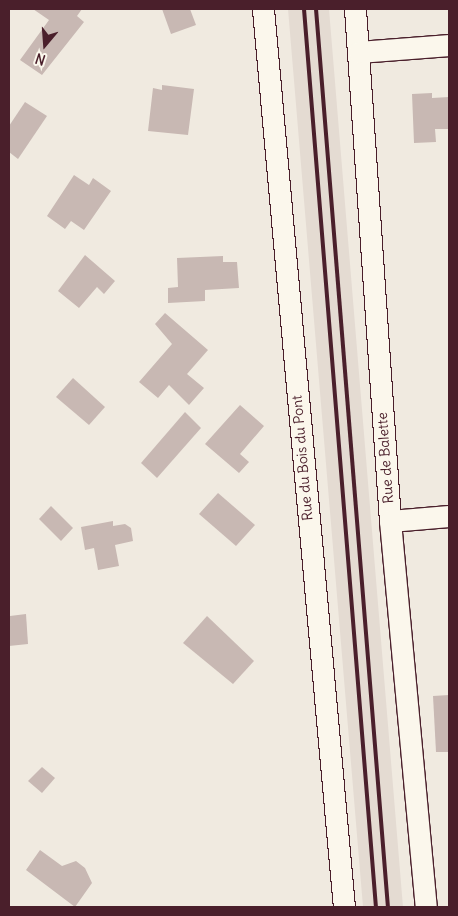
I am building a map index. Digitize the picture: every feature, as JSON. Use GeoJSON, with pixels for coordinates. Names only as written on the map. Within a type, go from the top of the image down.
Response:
{"type":"FeatureCollection","features":[{"type":"Feature","properties":{"kind":"street","name":"Rue du Bois du Pont"},"geometry":{"type":"LineString","coordinates":[[262,9],[344,907]]}},
{"type":"Feature","properties":{"kind":"street","name":"Rue de Balette"},"geometry":{"type":"LineString","coordinates":[[355,9],[390,521],[426,907]]}},
{"type":"Feature","properties":{"kind":"street"},"geometry":{"type":"LineString","coordinates":[[359,52],[449,45]]}},
{"type":"Feature","properties":{"kind":"street"},"geometry":{"type":"LineString","coordinates":[[390,521],[449,516]]}},
{"type":"Feature","properties":{"kind":"shaded area"},"geometry":{"type":"Polygon","coordinates":[[[288,9],[329,9],[403,907],[363,907],[288,9]]]}},
{"type":"Feature","properties":{"kind":"building"},"geometry":{"type":"Polygon","coordinates":[[[33,9],[82,9],[77,16],[84,22],[42,75],[20,60],[49,20],[33,9]]]}},
{"type":"Feature","properties":{"kind":"building"},"geometry":{"type":"Polygon","coordinates":[[[162,9],[190,9],[196,25],[171,34],[162,9]]]}},
{"type":"Feature","properties":{"kind":"building"},"geometry":{"type":"Polygon","coordinates":[[[162,85],[194,89],[188,135],[148,131],[153,88],[162,90],[162,85]]]}},
{"type":"Feature","properties":{"kind":"building"},"geometry":{"type":"Polygon","coordinates":[[[432,93],[432,98],[449,97],[449,129],[435,129],[436,142],[414,143],[412,94],[432,93]]]}},
{"type":"Feature","properties":{"kind":"building"},"geometry":{"type":"Polygon","coordinates":[[[25,102],[47,116],[18,159],[9,152],[9,126],[25,102]]]}},
{"type":"Feature","properties":{"kind":"building"},"geometry":{"type":"Polygon","coordinates":[[[74,175],[89,185],[93,178],[111,191],[84,230],[71,221],[65,229],[47,216],[74,175]]]}},
{"type":"Feature","properties":{"kind":"building"},"geometry":{"type":"Polygon","coordinates":[[[85,255],[115,281],[104,294],[97,287],[79,308],[58,291],[85,255]]]}},
{"type":"Feature","properties":{"kind":"building"},"geometry":{"type":"Polygon","coordinates":[[[223,256],[223,262],[237,262],[239,288],[205,290],[205,301],[168,303],[168,288],[178,287],[177,258],[223,256]]]}},
{"type":"Feature","properties":{"kind":"building"},"geometry":{"type":"Polygon","coordinates":[[[165,313],[208,350],[187,374],[204,388],[189,405],[169,385],[158,398],[139,382],[172,344],[155,324],[165,313]]]}},
{"type":"Feature","properties":{"kind":"building"},"geometry":{"type":"Polygon","coordinates":[[[73,378],[105,407],[89,425],[56,397],[73,378]]]}},
{"type":"Feature","properties":{"kind":"building"},"geometry":{"type":"Polygon","coordinates":[[[240,405],[264,426],[240,454],[249,462],[239,473],[205,444],[240,405]]]}},
{"type":"Feature","properties":{"kind":"building"},"geometry":{"type":"Polygon","coordinates":[[[185,412],[201,428],[157,478],[141,463],[185,412]]]}},
{"type":"Feature","properties":{"kind":"building"},"geometry":{"type":"Polygon","coordinates":[[[218,493],[255,525],[236,546],[199,514],[218,493]]]}},
{"type":"Feature","properties":{"kind":"building"},"geometry":{"type":"Polygon","coordinates":[[[51,506],[73,528],[61,541],[39,519],[51,506]]]}},
{"type":"Feature","properties":{"kind":"building"},"geometry":{"type":"Polygon","coordinates":[[[113,521],[113,526],[125,524],[131,528],[133,541],[115,545],[119,566],[98,570],[94,548],[85,550],[81,527],[113,521]]]}},
{"type":"Feature","properties":{"kind":"building"},"geometry":{"type":"Polygon","coordinates":[[[26,614],[28,644],[9,646],[10,616],[26,614]]]}},
{"type":"Feature","properties":{"kind":"building"},"geometry":{"type":"Polygon","coordinates":[[[207,616],[254,661],[233,684],[183,643],[207,616]]]}},
{"type":"Feature","properties":{"kind":"building"},"geometry":{"type":"Polygon","coordinates":[[[449,695],[449,752],[436,752],[433,696],[449,695]]]}},
{"type":"Feature","properties":{"kind":"building"},"geometry":{"type":"Polygon","coordinates":[[[42,767],[55,778],[42,793],[28,781],[42,767]]]}},
{"type":"Feature","properties":{"kind":"building"},"geometry":{"type":"Polygon","coordinates":[[[40,850],[62,866],[76,861],[85,868],[92,883],[75,907],[26,870],[40,850]]]}},
{"type":"Feature","properties":{"kind":"railway"},"geometry":{"type":"LineString","coordinates":[[304,9],[376,907]]}},
{"type":"Feature","properties":{"kind":"railway"},"geometry":{"type":"LineString","coordinates":[[316,9],[388,907]]}}]}
